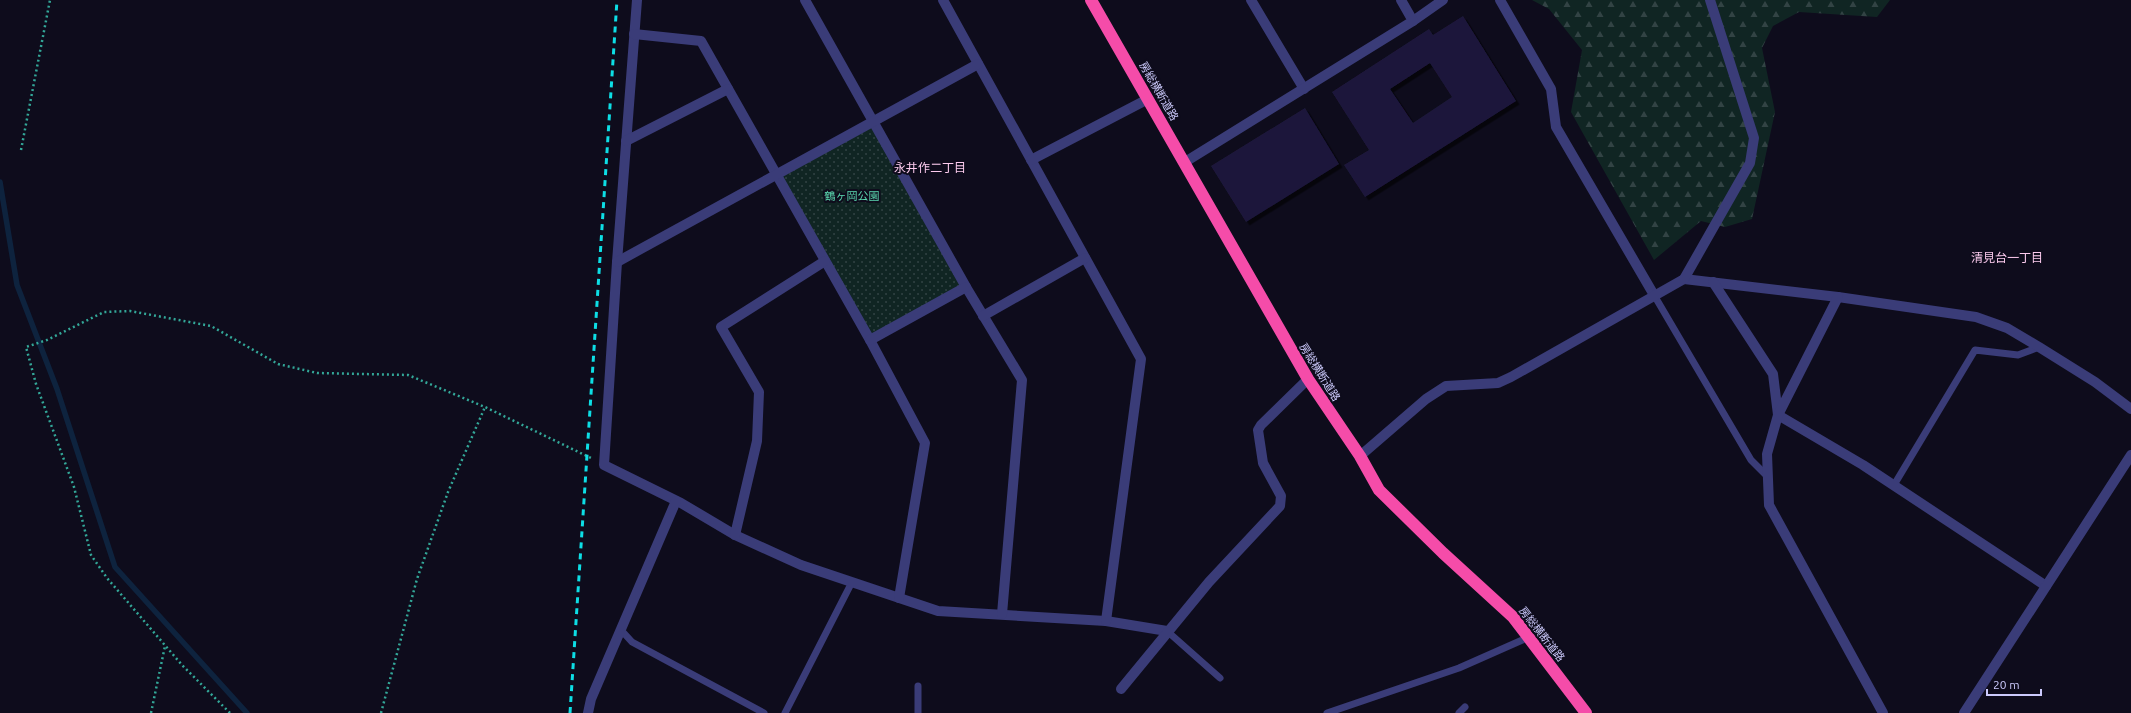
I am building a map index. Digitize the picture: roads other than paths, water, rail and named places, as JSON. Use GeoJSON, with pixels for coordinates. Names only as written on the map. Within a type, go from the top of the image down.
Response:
{"type":"FeatureCollection","features":[{"type":"Feature","properties":{"kind":"highway","name":"房総横断道路"},"geometry":{"type":"LineString","coordinates":[[1091,0],[1308,379],[1360,456],[1379,490],[1443,553],[1513,617],[1586,713]]}},
{"type":"Feature","properties":{"kind":"street"},"geometry":{"type":"LineString","coordinates":[[637,0],[617,262],[604,465],[676,501],[735,535],[801,566],[938,611],[1106,621],[1167,631]]}},
{"type":"Feature","properties":{"kind":"street"},"geometry":{"type":"LineString","coordinates":[[805,0],[966,287],[1022,380],[1002,614]]}},
{"type":"Feature","properties":{"kind":"street"},"geometry":{"type":"LineString","coordinates":[[943,0],[1141,359],[1106,621]]}},
{"type":"Feature","properties":{"kind":"street"},"geometry":{"type":"LineString","coordinates":[[1251,0],[1304,89]]}},
{"type":"Feature","properties":{"kind":"street"},"geometry":{"type":"LineString","coordinates":[[1400,0],[1413,21]]}},
{"type":"Feature","properties":{"kind":"street"},"geometry":{"type":"LineString","coordinates":[[1185,162],[1413,21],[1443,0]]}},
{"type":"Feature","properties":{"kind":"street"},"geometry":{"type":"LineString","coordinates":[[1500,0],[1551,88],[1556,127],[1654,295]]}},
{"type":"Feature","properties":{"kind":"street"},"geometry":{"type":"LineString","coordinates":[[1360,456],[1426,398],[1446,386],[1498,383],[1684,279],[1750,163],[1754,138],[1710,0]]}},
{"type":"Feature","properties":{"kind":"street"},"geometry":{"type":"LineString","coordinates":[[634,34],[701,41],[870,340],[925,443],[899,598]]}},
{"type":"Feature","properties":{"kind":"street"},"geometry":{"type":"LineString","coordinates":[[617,262],[978,64]]}},
{"type":"Feature","properties":{"kind":"street"},"geometry":{"type":"LineString","coordinates":[[626,141],[728,89]]}},
{"type":"Feature","properties":{"kind":"street"},"geometry":{"type":"LineString","coordinates":[[1031,160],[1148,99]]}},
{"type":"Feature","properties":{"kind":"street"},"geometry":{"type":"LineString","coordinates":[[983,316],[1085,258]]}},
{"type":"Feature","properties":{"kind":"street"},"geometry":{"type":"LineString","coordinates":[[735,535],[757,441],[759,392],[721,327],[825,261]]}},
{"type":"Feature","properties":{"kind":"street"},"geometry":{"type":"LineString","coordinates":[[1684,279],[1838,297],[1976,317],[2007,328],[2095,382],[2131,409]]}},
{"type":"Feature","properties":{"kind":"street"},"geometry":{"type":"LineString","coordinates":[[1713,282],[1773,374],[1778,415]]}},
{"type":"Feature","properties":{"kind":"street"},"geometry":{"type":"LineString","coordinates":[[870,340],[966,287]]}},
{"type":"Feature","properties":{"kind":"street"},"geometry":{"type":"LineString","coordinates":[[1838,297],[1778,415],[1767,454],[1769,505],[1883,713]]}},
{"type":"Feature","properties":{"kind":"street"},"geometry":{"type":"LineString","coordinates":[[1121,689],[1167,631],[1209,582],[1280,506],[1281,496],[1263,463],[1258,430],[1261,425],[1308,379]]}},
{"type":"Feature","properties":{"kind":"street"},"geometry":{"type":"LineString","coordinates":[[1778,415],[1863,464],[2046,586]]}},
{"type":"Feature","properties":{"kind":"street"},"geometry":{"type":"LineString","coordinates":[[1964,713],[2131,455]]}},
{"type":"Feature","properties":{"kind":"street"},"geometry":{"type":"LineString","coordinates":[[588,713],[591,699],[676,501]]}},
{"type":"Feature","properties":{"kind":"lane"},"geometry":{"type":"LineString","coordinates":[[1654,295],[1751,460],[1768,477]]}},
{"type":"Feature","properties":{"kind":"lane"},"geometry":{"type":"LineString","coordinates":[[1894,485],[1975,350],[2018,355],[2039,347]]}},
{"type":"Feature","properties":{"kind":"lane"},"geometry":{"type":"LineString","coordinates":[[785,713],[852,582]]}},
{"type":"Feature","properties":{"kind":"lane"},"geometry":{"type":"LineString","coordinates":[[620,630],[632,642],[764,713]]}},
{"type":"Feature","properties":{"kind":"lane"},"geometry":{"type":"LineString","coordinates":[[1167,631],[1220,678]]}},
{"type":"Feature","properties":{"kind":"lane"},"geometry":{"type":"LineString","coordinates":[[1327,713],[1460,668],[1529,637]]}},
{"type":"Feature","properties":{"kind":"lane"},"geometry":{"type":"LineString","coordinates":[[918,686],[918,713]]}},
{"type":"Feature","properties":{"kind":"lane"},"geometry":{"type":"LineString","coordinates":[[1459,713],[1465,707]]}},
{"type":"Feature","properties":{"kind":"waterway"},"geometry":{"type":"LineString","coordinates":[[0,182],[17,285],[57,389],[115,567],[247,713]]}},
{"type":"Feature","properties":{"kind":"railway"},"geometry":{"type":"LineString","coordinates":[[570,713],[617,0]]}},
{"type":"Feature","properties":{"kind":"district","name":"永井作二丁目"},"geometry":{"type":"Point","coordinates":[930,167]}},
{"type":"Feature","properties":{"kind":"district","name":"清見台一丁目"},"geometry":{"type":"Point","coordinates":[2007,257]}},
{"type":"Feature","properties":{"kind":"park label","name":"鶴ヶ岡公園"},"geometry":{"type":"Point","coordinates":[852,196]}}]}
